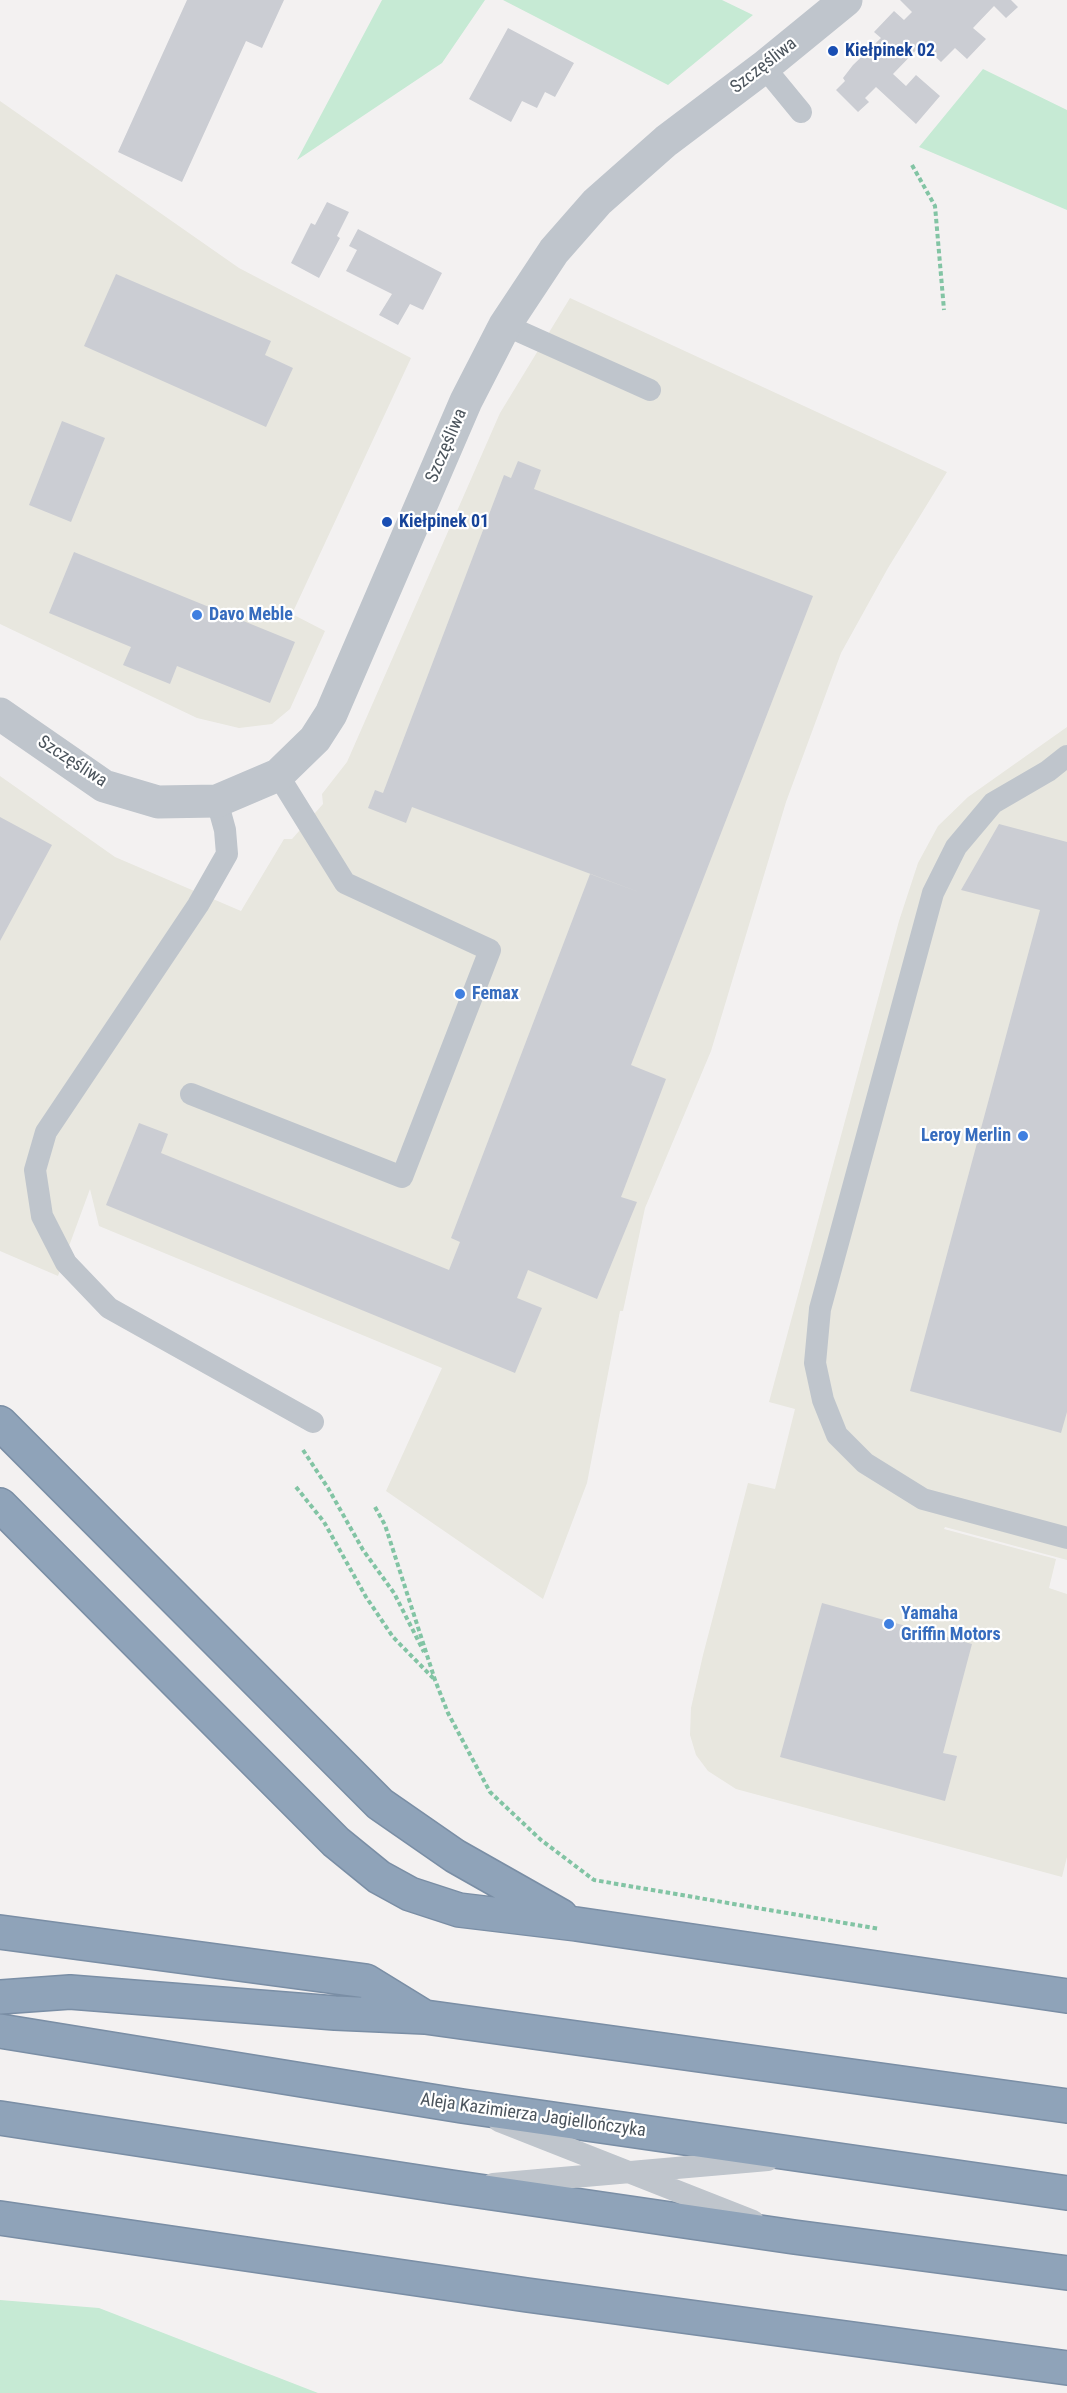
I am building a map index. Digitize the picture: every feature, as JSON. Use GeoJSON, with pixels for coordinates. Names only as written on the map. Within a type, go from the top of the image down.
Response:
{"type":"FeatureCollection","features":[{"type":"Feature","properties":{"kind":"highway"},"geometry":{"type":"LineString","coordinates":[[0,1423],[380,1804],[455,1856],[576,1924]]}},
{"type":"Feature","properties":{"kind":"highway"},"geometry":{"type":"LineString","coordinates":[[0,1505],[336,1842],[379,1876],[410,1894],[459,1910],[576,1924],[1067,1995]]}},
{"type":"Feature","properties":{"kind":"highway"},"geometry":{"type":"LineString","coordinates":[[0,1932],[366,1981],[425,2017]]}},
{"type":"Feature","properties":{"kind":"highway"},"geometry":{"type":"LineString","coordinates":[[0,1997],[70,1992],[335,2013],[425,2017],[1067,2106]]}},
{"type":"Feature","properties":{"kind":"highway","name":"Aleja Kazimierza Jagiellończyka"},"geometry":{"type":"LineString","coordinates":[[0,2031],[462,2106],[1067,2193]]}},
{"type":"Feature","properties":{"kind":"highway"},"geometry":{"type":"LineString","coordinates":[[0,2118],[795,2237],[1067,2273]]}},
{"type":"Feature","properties":{"kind":"highway"},"geometry":{"type":"LineString","coordinates":[[0,2218],[538,2296],[1067,2368]]}},
{"type":"Feature","properties":{"kind":"street","name":"Szczęśliwa"},"geometry":{"type":"LineString","coordinates":[[0,714],[104,786],[158,802],[217,801],[278,775],[315,739],[331,714],[466,400],[505,325],[554,251],[597,202],[666,141],[846,0]]}},
{"type":"Feature","properties":{"kind":"lane"},"geometry":{"type":"LineString","coordinates":[[764,66],[801,112]]}},
{"type":"Feature","properties":{"kind":"lane"},"geometry":{"type":"LineString","coordinates":[[505,325],[650,390]]}},
{"type":"Feature","properties":{"kind":"lane"},"geometry":{"type":"LineString","coordinates":[[1067,756],[1048,771],[993,803],[956,847],[933,893],[820,1309],[815,1364],[824,1400],[837,1435],[865,1463],[923,1499],[1067,1538]]}},
{"type":"Feature","properties":{"kind":"lane"},"geometry":{"type":"LineString","coordinates":[[191,1094],[402,1177],[490,950],[345,882],[278,775]]}},
{"type":"Feature","properties":{"kind":"lane"},"geometry":{"type":"LineString","coordinates":[[217,801],[225,830],[227,854],[198,905],[46,1132],[35,1170],[42,1216],[66,1263],[109,1308],[313,1422]]}},
{"type":"Feature","properties":{"kind":"lane"},"geometry":{"type":"LineString","coordinates":[[462,2106],[795,2237]]}},
{"type":"Feature","properties":{"kind":"lane"},"geometry":{"type":"LineString","coordinates":[[451,2187],[809,2156]]}},
{"type":"Feature","properties":{"kind":"path"},"geometry":{"type":"LineString","coordinates":[[912,165],[934,206],[944,310]]}},
{"type":"Feature","properties":{"kind":"path"},"geometry":{"type":"LineString","coordinates":[[274,1401],[363,1550],[394,1593],[430,1663]]}},
{"type":"Feature","properties":{"kind":"path"},"geometry":{"type":"LineString","coordinates":[[296,1487],[324,1522],[366,1597],[393,1637],[435,1680]]}},
{"type":"Feature","properties":{"kind":"path"},"geometry":{"type":"LineString","coordinates":[[375,1507],[385,1525],[435,1680],[448,1713],[490,1792],[541,1840],[594,1880],[884,1930]]}},
{"type":"Feature","properties":{"kind":"shaded area"},"geometry":{"type":"Polygon","coordinates":[[[0,101],[239,268],[411,358],[292,614],[325,631],[290,709],[272,724],[239,728],[197,718],[0,624],[0,101]]]}},
{"type":"Feature","properties":{"kind":"shaded area","name":"Femax"},"geometry":{"type":"Polygon","coordinates":[[[570,298],[947,472],[888,568],[841,653],[786,802],[711,1051],[645,1208],[623,1311],[620,1311],[587,1483],[543,1599],[386,1491],[442,1368],[99,1226],[90,1189],[58,1276],[0,1251],[0,776],[115,857],[241,911],[284,839],[292,839],[323,804],[322,794],[347,762],[500,413],[570,298]]]}},
{"type":"Feature","properties":{"kind":"shaded area"},"geometry":{"type":"Polygon","coordinates":[[[1067,727],[1067,1560],[945,1527],[944,1529],[1056,1559],[1049,1588],[1067,1594],[1067,1857],[1062,1877],[736,1789],[708,1771],[696,1755],[690,1735],[691,1708],[703,1655],[748,1483],[775,1489],[795,1409],[769,1402],[899,921],[918,863],[938,826],[968,797],[1067,727]]]}},
{"type":"Feature","properties":{"kind":"green space"},"geometry":{"type":"Polygon","coordinates":[[[382,0],[485,0],[442,63],[297,160],[382,0]]]}},
{"type":"Feature","properties":{"kind":"green space"},"geometry":{"type":"Polygon","coordinates":[[[503,0],[722,0],[753,15],[668,85],[503,0]]]}},
{"type":"Feature","properties":{"kind":"green space"},"geometry":{"type":"Polygon","coordinates":[[[983,69],[1067,110],[1067,210],[919,147],[983,69]]]}},
{"type":"Feature","properties":{"kind":"green space"},"geometry":{"type":"Polygon","coordinates":[[[0,2300],[99,2308],[318,2393],[0,2393],[0,2300]]]}},
{"type":"Feature","properties":{"kind":"building"},"geometry":{"type":"Polygon","coordinates":[[[187,0],[284,0],[262,48],[246,41],[182,182],[118,152],[187,0]]]}},
{"type":"Feature","properties":{"kind":"building"},"geometry":{"type":"Polygon","coordinates":[[[900,0],[1011,0],[1018,7],[1006,18],[994,6],[973,28],[986,39],[967,59],[955,48],[941,62],[922,44],[893,74],[906,86],[916,75],[940,96],[916,124],[876,87],[865,98],[869,102],[858,112],[836,90],[845,81],[843,78],[853,65],[881,38],[874,32],[894,11],[904,20],[912,12],[900,0]]]}},
{"type":"Feature","properties":{"kind":"building"},"geometry":{"type":"Polygon","coordinates":[[[508,28],[574,63],[555,97],[545,92],[537,108],[522,101],[511,122],[469,99],[508,28]]]}},
{"type":"Feature","properties":{"kind":"building"},"geometry":{"type":"Polygon","coordinates":[[[327,202],[349,212],[337,236],[340,238],[319,278],[291,263],[311,223],[315,225],[327,202]]]}},
{"type":"Feature","properties":{"kind":"building"},"geometry":{"type":"Polygon","coordinates":[[[358,229],[442,273],[423,310],[410,304],[398,325],[379,315],[392,294],[346,271],[357,250],[349,246],[358,229]]]}},
{"type":"Feature","properties":{"kind":"building"},"geometry":{"type":"Polygon","coordinates":[[[116,274],[271,341],[265,355],[293,368],[266,427],[84,346],[116,274]]]}},
{"type":"Feature","properties":{"kind":"building"},"geometry":{"type":"Polygon","coordinates":[[[62,421],[105,438],[71,522],[29,505],[62,421]]]}},
{"type":"Feature","properties":{"kind":"building"},"geometry":{"type":"Polygon","coordinates":[[[518,461],[541,470],[534,489],[813,596],[631,1065],[666,1079],[621,1197],[637,1202],[597,1299],[528,1270],[517,1298],[542,1308],[515,1373],[106,1205],[139,1123],[168,1134],[161,1153],[449,1270],[460,1242],[451,1238],[590,874],[644,894],[412,807],[406,823],[368,808],[375,790],[383,793],[504,475],[511,478],[518,461]]]}},
{"type":"Feature","properties":{"kind":"building"},"geometry":{"type":"Polygon","coordinates":[[[74,552],[295,642],[270,703],[177,666],[170,684],[123,665],[131,647],[49,613],[74,552]]]}},
{"type":"Feature","properties":{"kind":"building"},"geometry":{"type":"Polygon","coordinates":[[[0,817],[52,845],[0,941],[0,817]]]}},
{"type":"Feature","properties":{"kind":"building","name":"Leroy Merlin"},"geometry":{"type":"Polygon","coordinates":[[[999,824],[1067,842],[1067,1412],[1061,1433],[910,1391],[1040,910],[961,890],[999,824]]]}},
{"type":"Feature","properties":{"kind":"building"},"geometry":{"type":"Polygon","coordinates":[[[822,1603],[972,1644],[943,1753],[957,1756],[945,1801],[780,1757],[822,1603]]]}},
{"type":"Feature","properties":{"kind":"place","name":"Kiełpinek 02"},"geometry":{"type":"Point","coordinates":[833,51]}},
{"type":"Feature","properties":{"kind":"place","name":"Kiełpinek 01"},"geometry":{"type":"Point","coordinates":[387,522]}},
{"type":"Feature","properties":{"kind":"place","name":"Davo Meble"},"geometry":{"type":"Point","coordinates":[197,615]}},
{"type":"Feature","properties":{"kind":"place","name":"Femax"},"geometry":{"type":"Point","coordinates":[460,994]}},
{"type":"Feature","properties":{"kind":"place","name":"Leroy Merlin"},"geometry":{"type":"Point","coordinates":[1023,1136]}},
{"type":"Feature","properties":{"kind":"place","name":"Yamaha Griffin Motors"},"geometry":{"type":"Point","coordinates":[889,1624]}}]}
